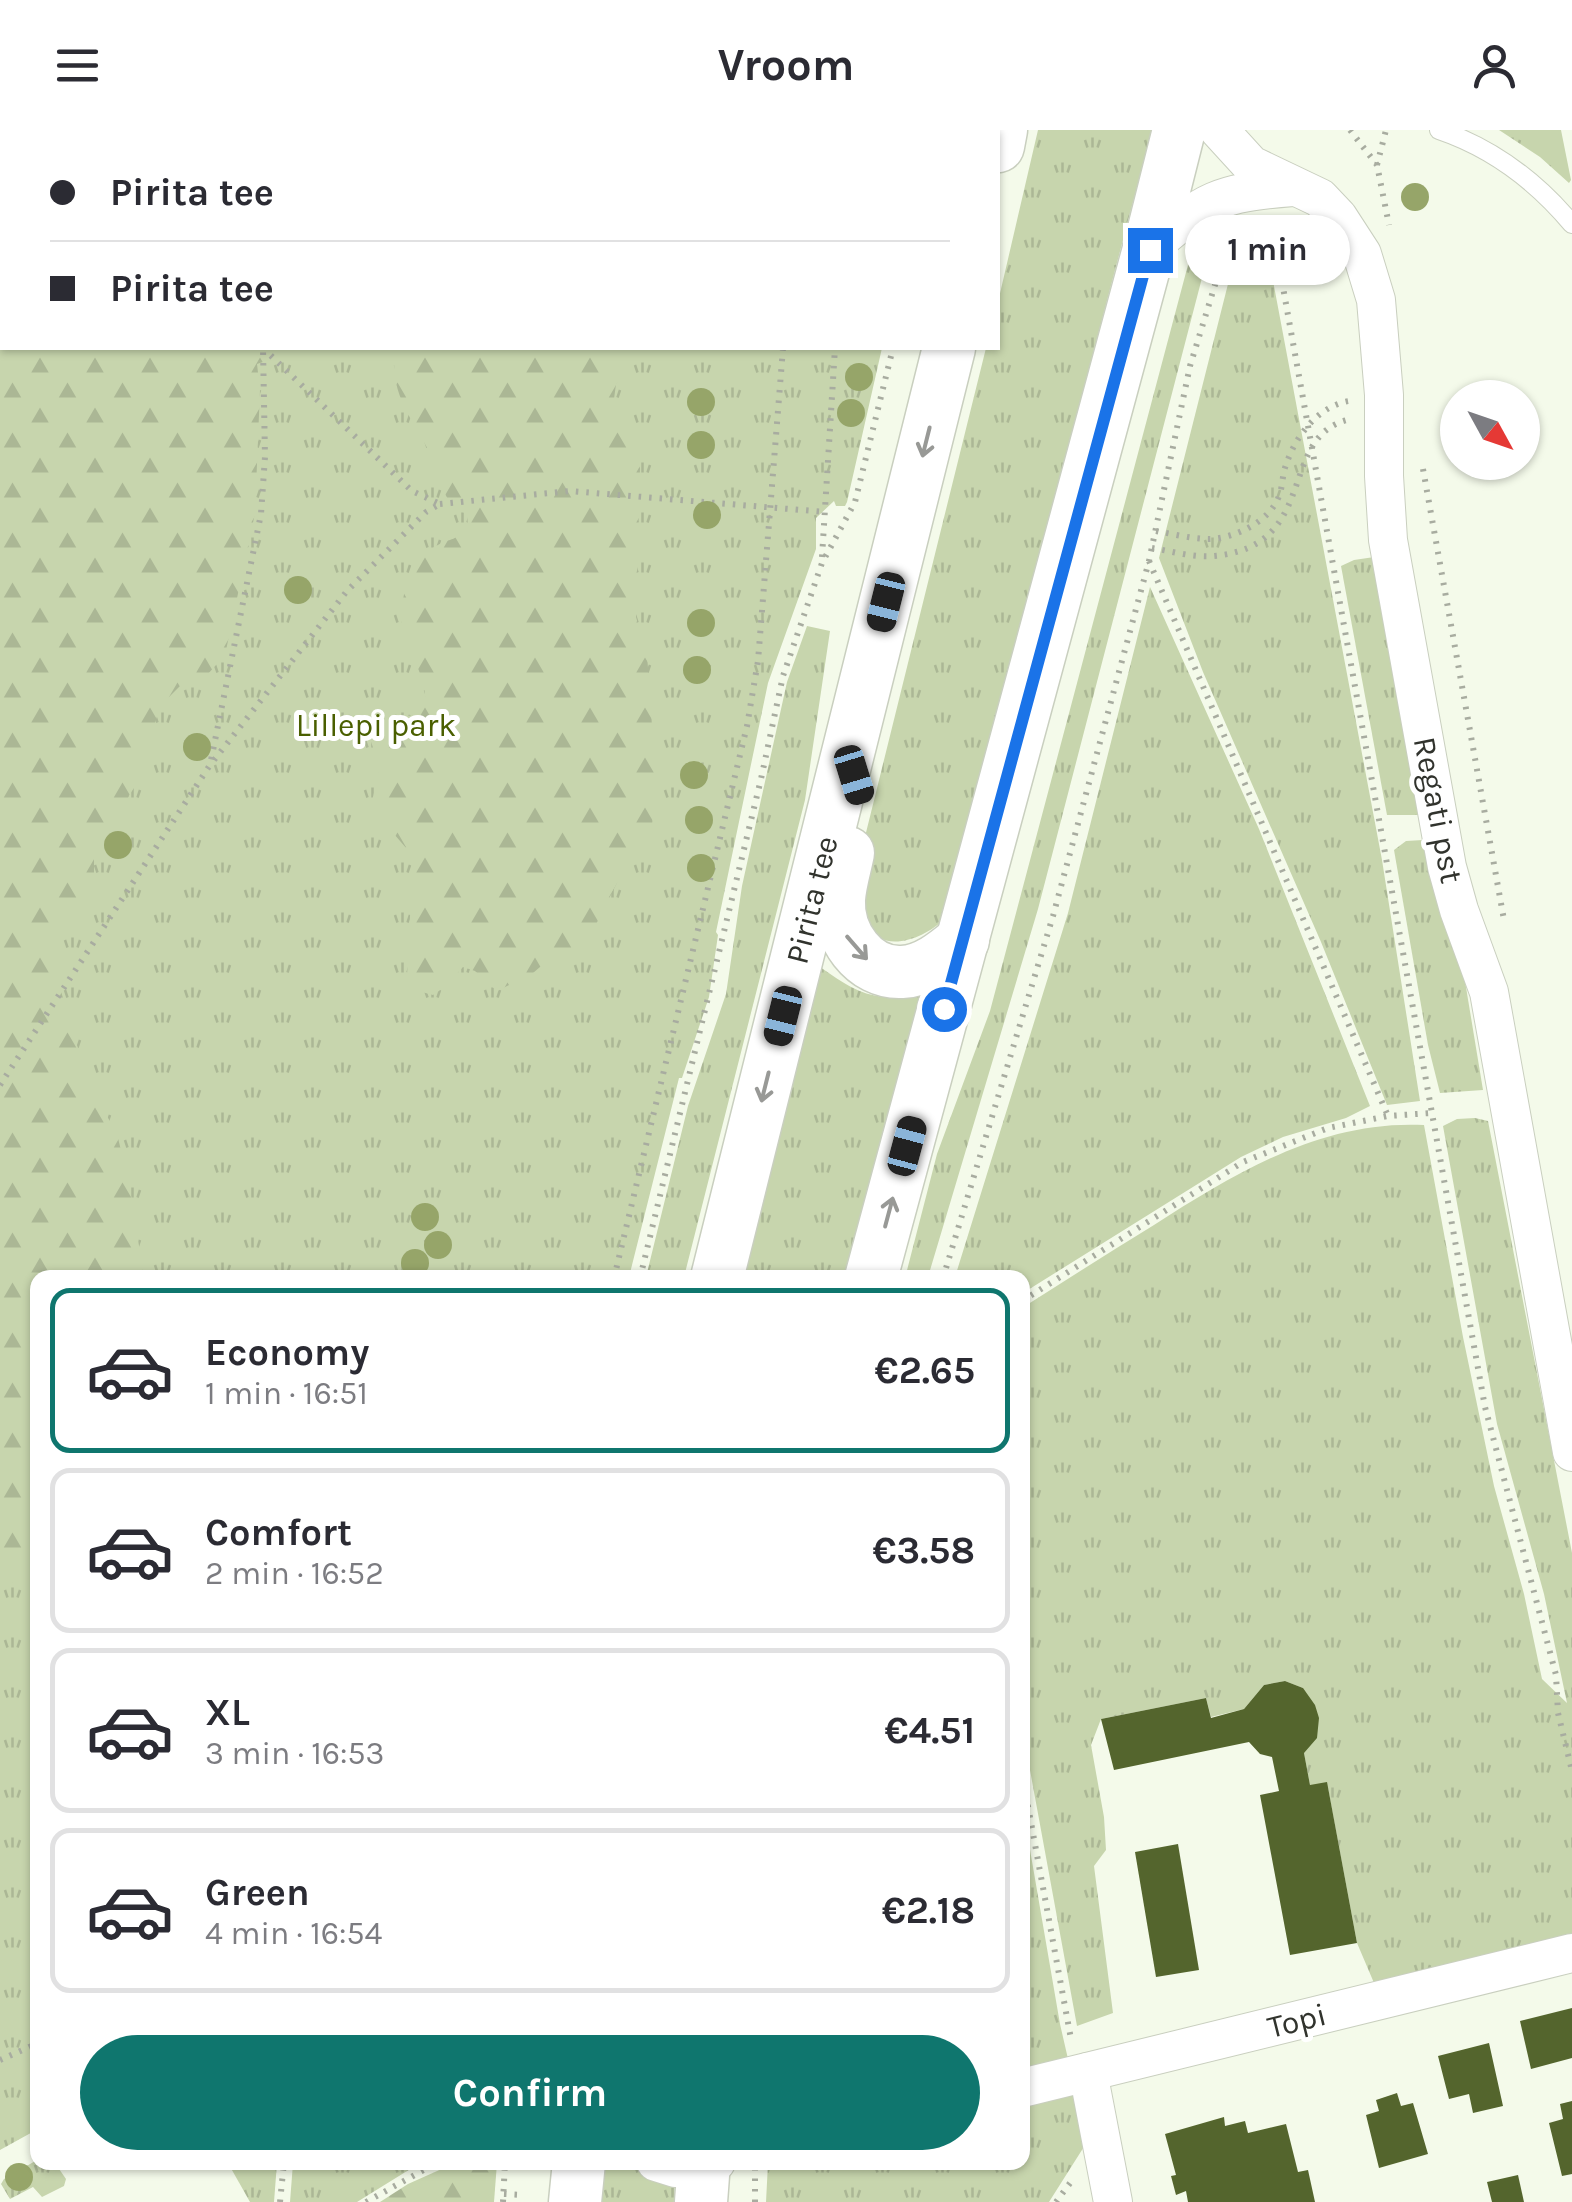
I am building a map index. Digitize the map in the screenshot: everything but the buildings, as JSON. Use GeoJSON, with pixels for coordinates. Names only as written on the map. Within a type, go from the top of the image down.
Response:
{"type":"FeatureCollection","features":[{"type":"Feature","properties":{"kind":"main road"},"geometry":{"type":"LineString","coordinates":[[874,1270],[1179,130]]}},
{"type":"Feature","properties":{"kind":"main road","name":"Pirita tee"},"geometry":{"type":"LineString","coordinates":[[719,1270],[949,350]]}},
{"type":"Feature","properties":{"kind":"main road"},"geometry":{"type":"LineString","coordinates":[[848,755],[860,796],[838,902],[846,941],[876,966],[902,972],[935,962],[963,940]]}},
{"type":"Feature","properties":{"kind":"main road"},"geometry":{"type":"LineString","coordinates":[[575,2202],[577,2170]]}},
{"type":"Feature","properties":{"kind":"street","name":"Regati pst"},"geometry":{"type":"LineString","coordinates":[[1219,130],[1251,165],[1300,186],[1338,216],[1362,254],[1376,300],[1388,540],[1448,867],[1489,992],[1572,1452]]}},
{"type":"Feature","properties":{"kind":"street"},"geometry":{"type":"LineString","coordinates":[[1150,250],[1207,203],[1300,186]]}},
{"type":"Feature","properties":{"kind":"street","name":"Topi"},"geometry":{"type":"LineString","coordinates":[[1030,2084],[1081,2061],[1572,1953]]}},
{"type":"Feature","properties":{"kind":"street"},"geometry":{"type":"LineString","coordinates":[[1081,2061],[1114,2202]]}},
{"type":"Feature","properties":{"kind":"lane"},"geometry":{"type":"LineString","coordinates":[[1439,130],[1506,162],[1572,224]]}},
{"type":"Feature","properties":{"kind":"path"},"geometry":{"type":"LineString","coordinates":[[1350,130],[1376,164],[1391,239]]}},
{"type":"Feature","properties":{"kind":"path"},"geometry":{"type":"LineString","coordinates":[[1376,164],[1386,130]]}},
{"type":"Feature","properties":{"kind":"path"},"geometry":{"type":"LineString","coordinates":[[1242,195],[1275,243],[1485,1407],[1556,1675],[1558,1713],[1572,1771]]}},
{"type":"Feature","properties":{"kind":"path"},"geometry":{"type":"LineString","coordinates":[[945,1270],[1053,916],[1149,561],[1190,366],[1242,195]]}},
{"type":"Feature","properties":{"kind":"path"},"geometry":{"type":"LineString","coordinates":[[210,764],[261,514],[264,350]]}},
{"type":"Feature","properties":{"kind":"path"},"geometry":{"type":"LineString","coordinates":[[265,350],[412,491],[440,504]]}},
{"type":"Feature","properties":{"kind":"path"},"geometry":{"type":"LineString","coordinates":[[616,1270],[747,726],[758,661],[784,350]]}},
{"type":"Feature","properties":{"kind":"path"},"geometry":{"type":"LineString","coordinates":[[822,563],[835,350]]}},
{"type":"Feature","properties":{"kind":"path"},"geometry":{"type":"LineString","coordinates":[[642,1270],[783,676],[822,563],[855,502],[893,350]]}},
{"type":"Feature","properties":{"kind":"path"},"geometry":{"type":"LineString","coordinates":[[1156,531],[1211,539],[1242,530],[1267,516],[1279,497],[1285,466],[1308,427],[1321,414],[1340,403],[1384,404]]}},
{"type":"Feature","properties":{"kind":"path"},"geometry":{"type":"LineString","coordinates":[[1152,548],[1212,557],[1246,548],[1272,532],[1290,506],[1306,452],[1326,428],[1384,404]]}},
{"type":"Feature","properties":{"kind":"path"},"geometry":{"type":"LineString","coordinates":[[1422,464],[1507,940]]}},
{"type":"Feature","properties":{"kind":"path"},"geometry":{"type":"LineString","coordinates":[[0,1085],[210,764],[346,591],[426,512],[440,504],[570,492],[826,512]]}},
{"type":"Feature","properties":{"kind":"path"},"geometry":{"type":"LineString","coordinates":[[1149,561],[1388,1116]]}},
{"type":"Feature","properties":{"kind":"path"},"geometry":{"type":"LineString","coordinates":[[1030,1295],[1243,1162],[1328,1128],[1388,1116],[1431,1113]]}},
{"type":"Feature","properties":{"kind":"path"},"geometry":{"type":"LineString","coordinates":[[1030,1813],[1081,2061]]}},
{"type":"Feature","properties":{"kind":"path"},"geometry":{"type":"LineString","coordinates":[[0,2060],[30,2046]]}},
{"type":"Feature","properties":{"kind":"path"},"geometry":{"type":"LineString","coordinates":[[280,2202],[283,2170]]}},
{"type":"Feature","properties":{"kind":"path"},"geometry":{"type":"LineString","coordinates":[[366,2202],[424,2170]]}},
{"type":"Feature","properties":{"kind":"path"},"geometry":{"type":"LineString","coordinates":[[505,2170],[504,2198],[524,2195]]}},
{"type":"Feature","properties":{"kind":"path"},"geometry":{"type":"LineString","coordinates":[[754,2202],[755,2170]]}},
{"type":"Feature","properties":{"kind":"green space"},"geometry":{"type":"Polygon","coordinates":[[[1038,130],[1152,130],[944,919],[915,938],[892,941],[873,933],[866,922],[856,873],[986,350],[1000,350],[1000,293],[1038,130]]]}},
{"type":"Feature","properties":{"kind":"green space"},"geometry":{"type":"Polygon","coordinates":[[[1499,130],[1561,130],[1569,183],[1540,157],[1499,130]]]}},
{"type":"Feature","properties":{"kind":"green space"},"geometry":{"type":"Polygon","coordinates":[[[1234,209],[1220,256],[1203,274],[1038,909],[930,1270],[907,1270],[937,1154],[990,1011],[1193,246],[1201,230],[1234,209]]]}},
{"type":"Feature","properties":{"kind":"green space"},"geometry":{"type":"Polygon","coordinates":[[[1268,254],[1382,860],[1420,1101],[1387,1105],[1321,942],[1203,672],[1159,558],[1229,280],[1237,269],[1268,254]]]}},
{"type":"Feature","properties":{"kind":"green space","name":"Lillepi park"},"geometry":{"type":"Polygon","coordinates":[[[0,350],[882,350],[847,502],[845,506],[836,506],[834,501],[816,518],[816,549],[768,683],[716,932],[709,997],[679,1078],[631,1270],[30,1270],[30,2133],[0,2150],[0,350]]]}},
{"type":"Feature","properties":{"kind":"green space"},"geometry":{"type":"Polygon","coordinates":[[[0,350],[285,350],[283,355],[257,364],[260,390],[255,513],[225,655],[207,675],[186,680],[160,706],[138,782],[94,848],[94,873],[79,906],[49,951],[88,1082],[117,1134],[143,1270],[30,1270],[30,1589],[25,1578],[10,1583],[0,1593],[0,350]]]}},
{"type":"Feature","properties":{"kind":"green space"},"geometry":{"type":"Polygon","coordinates":[[[396,350],[643,350],[616,384],[614,399],[640,468],[636,617],[647,655],[651,707],[655,794],[652,825],[624,869],[584,948],[563,964],[547,961],[533,973],[497,991],[475,971],[463,967],[433,995],[418,991],[407,976],[413,856],[381,819],[372,801],[380,768],[367,730],[384,716],[407,716],[420,710],[425,700],[424,685],[401,621],[405,590],[427,554],[468,526],[467,514],[447,497],[432,457],[398,392],[396,350]]]}},
{"type":"Feature","properties":{"kind":"green space"},"geometry":{"type":"Polygon","coordinates":[[[1381,556],[1430,815],[1387,815],[1341,566],[1381,556]]]}},
{"type":"Feature","properties":{"kind":"green space"},"geometry":{"type":"Polygon","coordinates":[[[1150,587],[1259,829],[1370,1106],[1346,1118],[1283,1137],[1241,1157],[1030,1289],[1030,1270],[957,1270],[1068,913],[1150,587]]]}},
{"type":"Feature","properties":{"kind":"green space"},"geometry":{"type":"Polygon","coordinates":[[[807,626],[830,631],[805,800],[686,1270],[648,1270],[688,1106],[726,994],[742,886],[787,682],[807,626]]]}},
{"type":"Feature","properties":{"kind":"green space"},"geometry":{"type":"Polygon","coordinates":[[[1423,840],[1461,957],[1483,1090],[1440,1093],[1428,1045],[1394,850],[1406,841],[1423,840]]]}},
{"type":"Feature","properties":{"kind":"green space"},"geometry":{"type":"Polygon","coordinates":[[[820,967],[869,994],[925,995],[851,1270],[740,1270],[820,967]]]}},
{"type":"Feature","properties":{"kind":"green space"},"geometry":{"type":"Polygon","coordinates":[[[1457,1119],[1488,1121],[1572,1553],[1572,1945],[1380,1997],[1357,1943],[1328,1788],[1310,1785],[1304,1753],[1303,1688],[1285,1681],[1264,1685],[1244,1709],[1211,1717],[1206,1698],[1101,1719],[1091,1745],[1106,1850],[1094,1866],[1113,2013],[1077,2026],[1030,1770],[1030,1303],[1217,1186],[1282,1153],[1350,1131],[1424,1125],[1494,1486],[1524,1594],[1542,1679],[1567,1703],[1544,1594],[1497,1424],[1443,1126],[1457,1119]]]}},
{"type":"Feature","properties":{"kind":"green space"},"geometry":{"type":"Polygon","coordinates":[[[1030,1850],[1060,2024],[1087,2142],[1049,2202],[766,2202],[768,2170],[1030,2170],[1030,1850]]]}},
{"type":"Feature","properties":{"kind":"green space"},"geometry":{"type":"Polygon","coordinates":[[[30,2164],[30,2170],[60,2170],[66,2179],[64,2186],[42,2197],[33,2187],[10,2199],[1,2184],[30,2164]]]}},
{"type":"Feature","properties":{"kind":"green space"},"geometry":{"type":"Polygon","coordinates":[[[232,2170],[276,2170],[274,2202],[250,2202],[232,2170]]]}},
{"type":"Feature","properties":{"kind":"green space"},"geometry":{"type":"Polygon","coordinates":[[[292,2170],[409,2170],[357,2202],[290,2202],[292,2170]]]}},
{"type":"Feature","properties":{"kind":"green space"},"geometry":{"type":"Polygon","coordinates":[[[439,2170],[496,2170],[494,2202],[380,2202],[439,2170]]]}},
{"type":"Feature","properties":{"kind":"green space"},"geometry":{"type":"Polygon","coordinates":[[[602,2170],[676,2170],[674,2202],[600,2202],[602,2170]]]}},
{"type":"Feature","properties":{"kind":"route"},"geometry":{"type":"LineString","coordinates":[[944,1009],[1150,250]]}}]}
